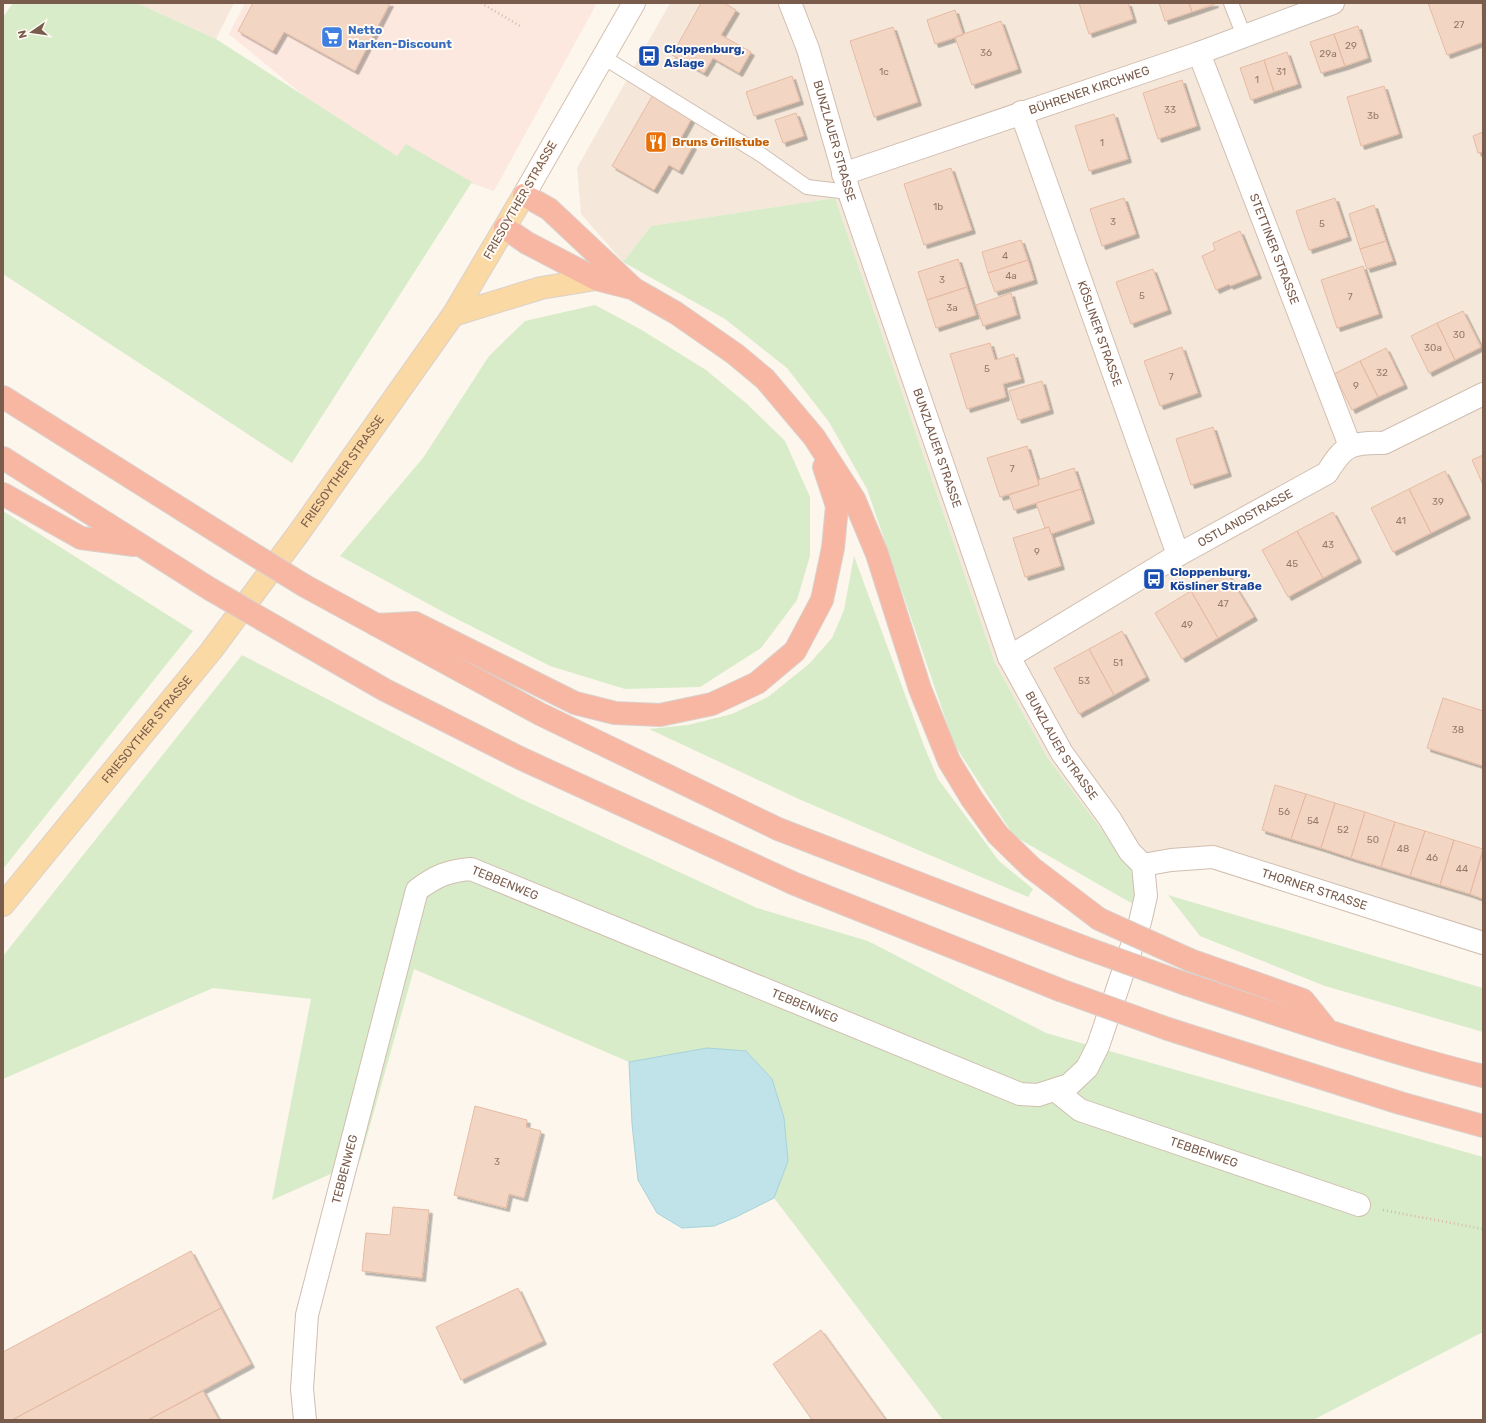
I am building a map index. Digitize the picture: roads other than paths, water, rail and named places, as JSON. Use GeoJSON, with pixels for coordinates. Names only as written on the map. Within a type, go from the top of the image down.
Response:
{"type":"FeatureCollection","features":[{"type":"Feature","properties":{"kind":"highway"},"geometry":{"type":"LineString","coordinates":[[524,195],[549,210],[634,289],[676,313],[735,354],[765,379],[814,437],[854,499],[877,554],[920,689],[949,761],[972,799],[998,835],[1032,868],[1098,919],[1190,960],[1303,1000],[1328,1030]]}},
{"type":"Feature","properties":{"kind":"highway"},"geometry":{"type":"LineString","coordinates":[[505,228],[527,243],[596,279],[634,289]]}},
{"type":"Feature","properties":{"kind":"highway"},"geometry":{"type":"LineString","coordinates":[[3,397],[305,586],[540,714],[778,829],[1083,947],[1183,983],[1328,1030],[1483,1076]]}},
{"type":"Feature","properties":{"kind":"highway"},"geometry":{"type":"LineString","coordinates":[[376,625],[415,623],[575,703],[615,713],[660,714],[712,704],[757,683],[795,650],[822,600],[833,548],[837,506],[814,437]]}},
{"type":"Feature","properties":{"kind":"highway"},"geometry":{"type":"LineString","coordinates":[[3,458],[210,589],[385,690],[520,758],[795,884],[1060,990],[1168,1028],[1400,1103],[1483,1126]]}},
{"type":"Feature","properties":{"kind":"highway"},"geometry":{"type":"LineString","coordinates":[[3,494],[81,538],[141,546]]}},
{"type":"Feature","properties":{"kind":"main road","name":"FRIESOYTHER STRASSE"},"geometry":{"type":"LineString","coordinates":[[3,905],[211,651],[298,534],[453,315],[524,195]]}},
{"type":"Feature","properties":{"kind":"main road"},"geometry":{"type":"LineString","coordinates":[[453,315],[541,288],[596,279]]}},
{"type":"Feature","properties":{"kind":"street","name":"FRIESOYTHER STRASSE"},"geometry":{"type":"LineString","coordinates":[[524,195],[634,3]]}},
{"type":"Feature","properties":{"kind":"street","name":"BUNZLAUER STRASSE"},"geometry":{"type":"LineString","coordinates":[[790,3],[808,49],[846,183],[1009,657],[1062,753],[1110,819],[1130,852],[1143,865]]}},
{"type":"Feature","properties":{"kind":"street","name":"BÜHRENER KIRCHWEG"},"geometry":{"type":"LineString","coordinates":[[846,183],[1021,112],[1199,52],[1333,3]]}},
{"type":"Feature","properties":{"kind":"street","name":"STETTINER STRASSE"},"geometry":{"type":"LineString","coordinates":[[1199,52],[1350,446]]}},
{"type":"Feature","properties":{"kind":"street","name":"KÖSLINER STRASSE"},"geometry":{"type":"LineString","coordinates":[[1021,112],[1178,555]]}},
{"type":"Feature","properties":{"kind":"street"},"geometry":{"type":"LineString","coordinates":[[1350,446],[1366,443],[1384,443],[1483,394]]}},
{"type":"Feature","properties":{"kind":"street","name":"OSTLANDSTRASSE"},"geometry":{"type":"LineString","coordinates":[[1009,657],[1178,555],[1327,473],[1338,455],[1350,446]]}},
{"type":"Feature","properties":{"kind":"street","name":"THORNER STRASSE"},"geometry":{"type":"LineString","coordinates":[[1143,865],[1171,860],[1212,857],[1483,943]]}},
{"type":"Feature","properties":{"kind":"street","name":"TEBBENWEG"},"geometry":{"type":"LineString","coordinates":[[305,1420],[302,1389],[307,1315],[417,890],[434,877],[451,871],[471,869],[1020,1094],[1038,1095],[1069,1085],[1087,1068],[1098,1046],[1140,922],[1146,896],[1143,865]]}},
{"type":"Feature","properties":{"kind":"street","name":"TEBBENWEG"},"geometry":{"type":"LineString","coordinates":[[1054,1090],[1080,1110],[1359,1205]]}},
{"type":"Feature","properties":{"kind":"lane"},"geometry":{"type":"LineString","coordinates":[[1231,3],[1244,36]]}},
{"type":"Feature","properties":{"kind":"lane"},"geometry":{"type":"LineString","coordinates":[[603,57],[760,154],[806,187],[846,183]]}},
{"type":"Feature","properties":{"kind":"water"},"geometry":{"type":"Polygon","coordinates":[[[707,1048],[746,1051],[772,1079],[784,1118],[788,1161],[774,1198],[714,1226],[682,1228],[657,1213],[638,1180],[632,1124],[629,1062],[707,1048]]]}},
{"type":"Feature","properties":{"kind":"place","name":"Netto Marken-Discount"},"geometry":{"type":"Point","coordinates":[332,37]}},
{"type":"Feature","properties":{"kind":"place","name":"Cloppenburg, Aslage"},"geometry":{"type":"Point","coordinates":[649,56]}},
{"type":"Feature","properties":{"kind":"place","name":"Bruns Grillstube"},"geometry":{"type":"Point","coordinates":[656,142]}},
{"type":"Feature","properties":{"kind":"place","name":"Cloppenburg, Kösliner Straße"},"geometry":{"type":"Point","coordinates":[1154,579]}}]}
